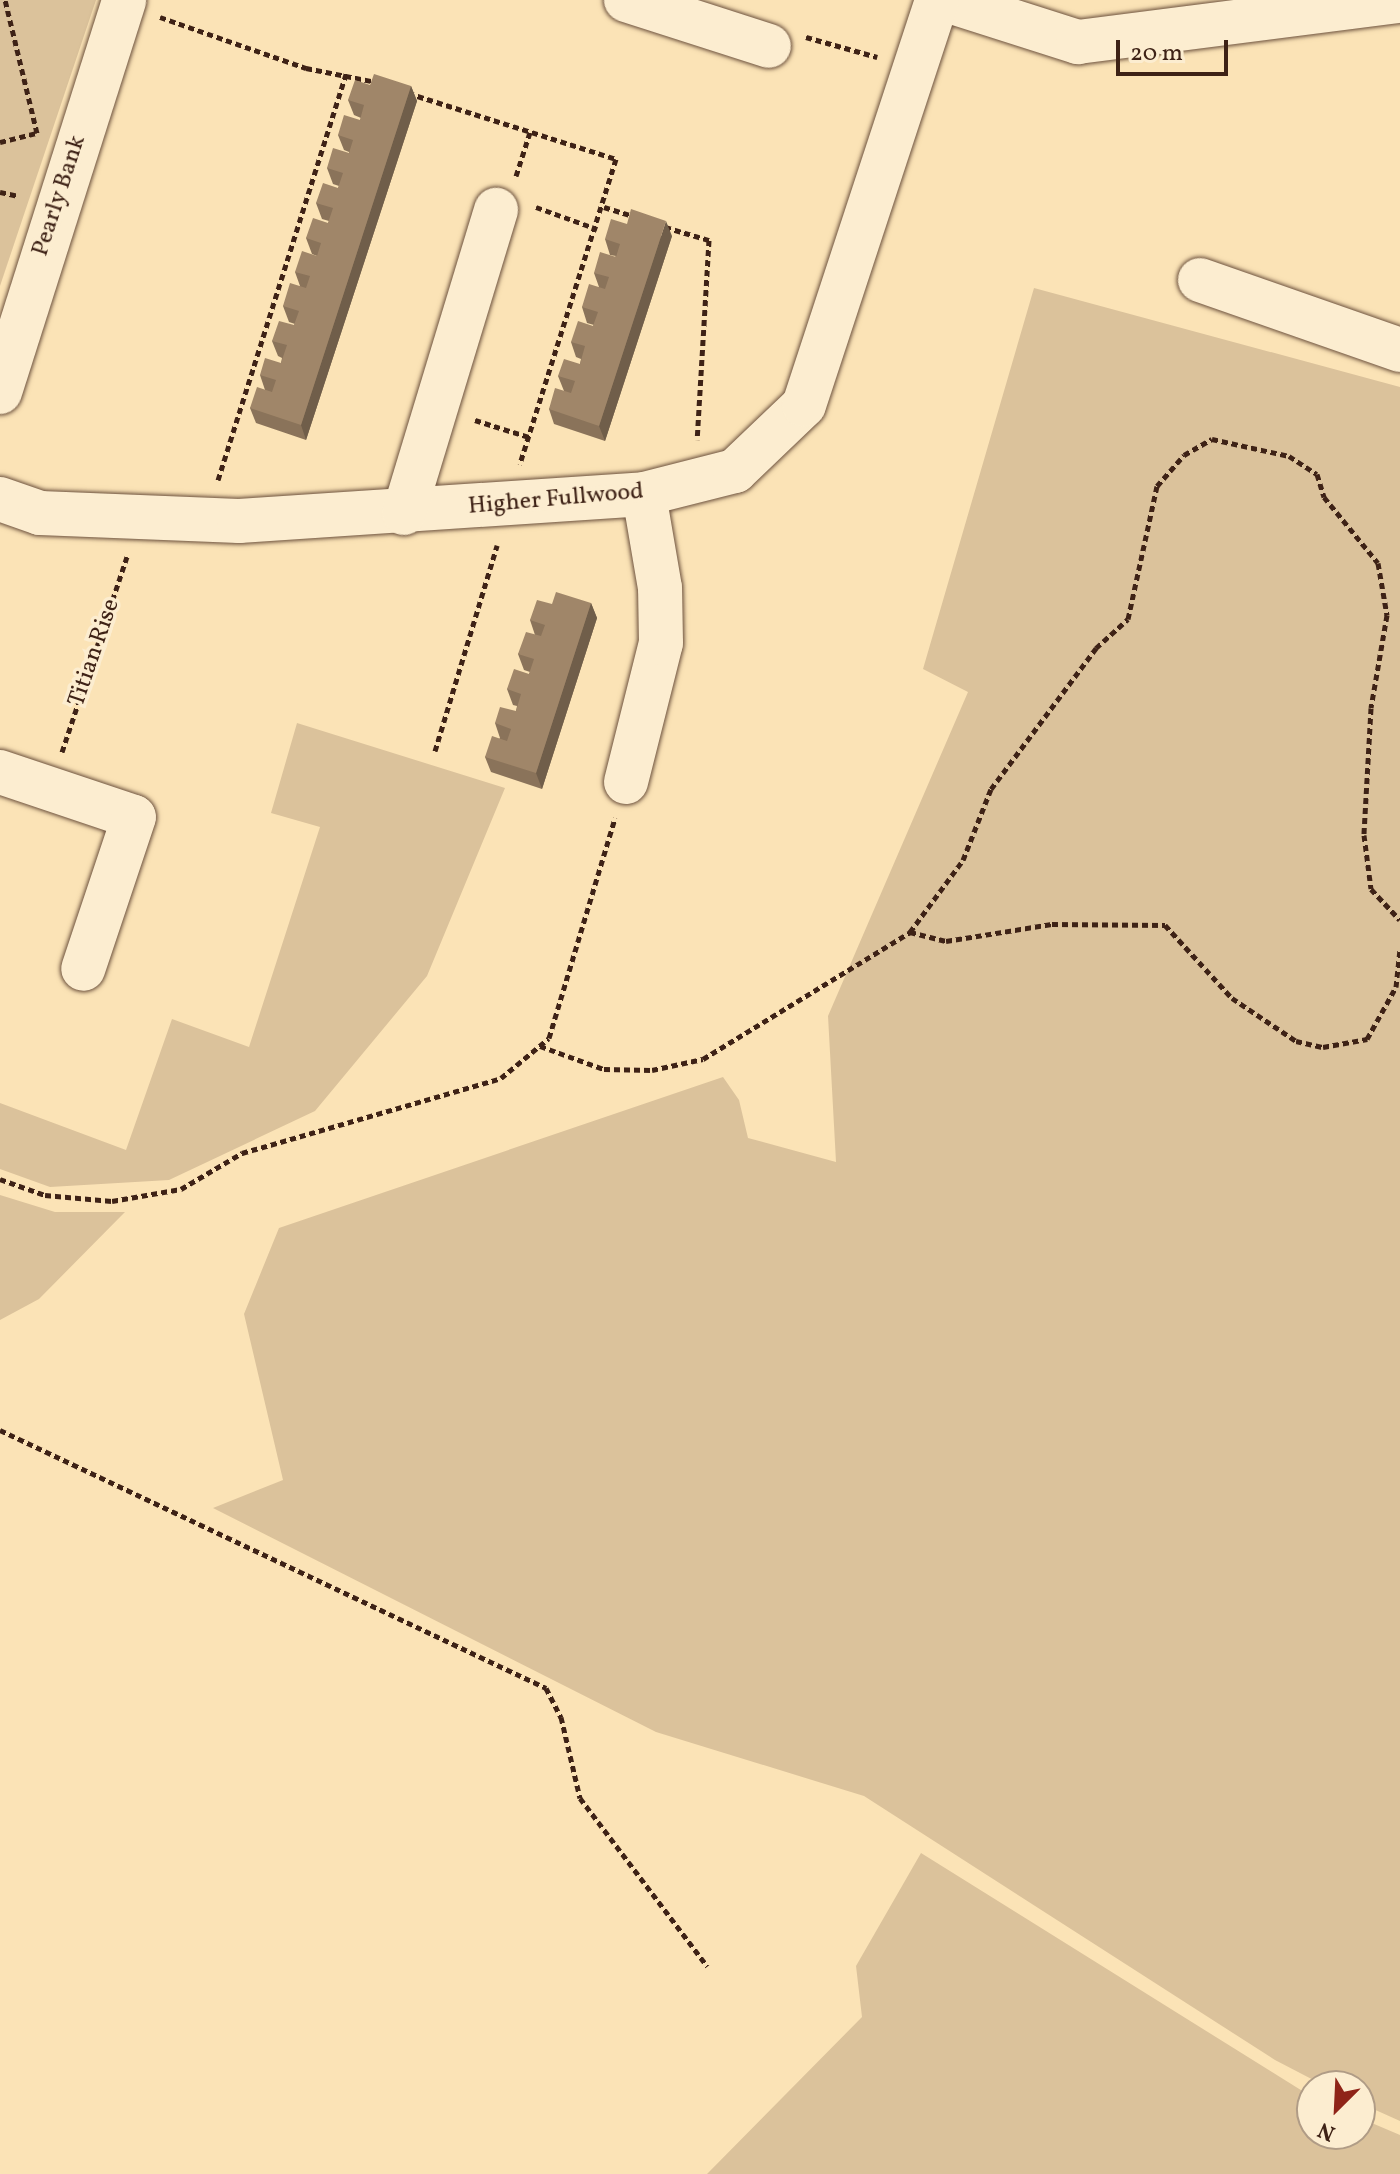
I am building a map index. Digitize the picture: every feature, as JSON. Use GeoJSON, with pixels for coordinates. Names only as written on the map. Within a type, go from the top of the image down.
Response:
{"type":"FeatureCollection","features":[{"type":"Feature","properties":{"kind":"street"},"geometry":{"type":"LineString","coordinates":[[626,0],[769,46]]}},
{"type":"Feature","properties":{"kind":"street","name":"Higher Fullwood"},"geometry":{"type":"LineString","coordinates":[[0,499],[40,513],[205,520],[404,513],[644,494],[735,471],[804,405],[937,0]]}},
{"type":"Feature","properties":{"kind":"street"},"geometry":{"type":"LineString","coordinates":[[946,0],[1078,42],[1330,5],[1400,1]]}},
{"type":"Feature","properties":{"kind":"street","name":"Pearly Bank"},"geometry":{"type":"LineString","coordinates":[[0,392],[123,2]]}},
{"type":"Feature","properties":{"kind":"street"},"geometry":{"type":"LineString","coordinates":[[404,513],[436,408],[510,206]]}},
{"type":"Feature","properties":{"kind":"street"},"geometry":{"type":"LineString","coordinates":[[1200,280],[1400,350]]}},
{"type":"Feature","properties":{"kind":"street"},"geometry":{"type":"LineString","coordinates":[[626,782],[661,643],[660,588],[644,494]]}},
{"type":"Feature","properties":{"kind":"street"},"geometry":{"type":"LineString","coordinates":[[0,772],[134,817],[83,969]]}},
{"type":"Feature","properties":{"kind":"path"},"geometry":{"type":"LineString","coordinates":[[0,142],[37,133],[5,0]]}},
{"type":"Feature","properties":{"kind":"path"},"geometry":{"type":"LineString","coordinates":[[123,2],[306,68],[346,73],[388,86]]}},
{"type":"Feature","properties":{"kind":"path"},"geometry":{"type":"LineString","coordinates":[[769,46],[792,32],[914,68]]}},
{"type":"Feature","properties":{"kind":"path"},"geometry":{"type":"LineString","coordinates":[[205,520],[346,73]]}},
{"type":"Feature","properties":{"kind":"path"},"geometry":{"type":"LineString","coordinates":[[403,91],[616,159],[604,207],[529,437],[435,751]]}},
{"type":"Feature","properties":{"kind":"path"},"geometry":{"type":"LineString","coordinates":[[510,206],[597,229]]}},
{"type":"Feature","properties":{"kind":"path"},"geometry":{"type":"LineString","coordinates":[[604,207],[709,240],[695,481]]}},
{"type":"Feature","properties":{"kind":"path"},"geometry":{"type":"LineString","coordinates":[[436,408],[529,437]]}},
{"type":"Feature","properties":{"kind":"path"},"geometry":{"type":"LineString","coordinates":[[540,1046],[604,1069],[703,1059],[910,932],[963,860],[991,789],[1096,648],[1128,619],[1157,486],[1184,455],[1212,439],[1289,456],[1317,474],[1324,497],[1378,563],[1387,615],[1371,708],[1364,835],[1371,889],[1400,920]]}},
{"type":"Feature","properties":{"kind":"path","name":"Titian Rise"},"geometry":{"type":"LineString","coordinates":[[50,789],[127,560],[122,516]]}},
{"type":"Feature","properties":{"kind":"path"},"geometry":{"type":"LineString","coordinates":[[0,1179],[45,1195],[112,1201],[181,1189],[242,1153],[501,1078],[549,1038],[626,782]]}},
{"type":"Feature","properties":{"kind":"path"},"geometry":{"type":"LineString","coordinates":[[910,932],[946,941],[1052,924],[1165,925],[1232,998],[1286,1035],[1323,1047],[1367,1039],[1396,987],[1400,948]]}},
{"type":"Feature","properties":{"kind":"path"},"geometry":{"type":"LineString","coordinates":[[0,1430],[546,1688],[561,1717],[580,1798],[707,1966]]}},
{"type":"Feature","properties":{"kind":"shaded area"},"geometry":{"type":"Polygon","coordinates":[[[0,0],[96,0],[0,286],[0,0]]]}},
{"type":"Feature","properties":{"kind":"shaded area"},"geometry":{"type":"Polygon","coordinates":[[[1034,288],[1400,387],[1400,2121],[1376,2110],[1376,2070],[1296,2071],[1275,2060],[864,1796],[656,1732],[213,1508],[283,1480],[244,1314],[279,1228],[723,1077],[739,1100],[748,1138],[836,1162],[828,1016],[968,692],[923,669],[1034,288]]]}},
{"type":"Feature","properties":{"kind":"shaded area"},"geometry":{"type":"Polygon","coordinates":[[[297,723],[505,788],[427,976],[315,1111],[169,1180],[50,1187],[0,1169],[0,1103],[126,1150],[172,1019],[249,1047],[320,827],[271,813],[297,723]]]}},
{"type":"Feature","properties":{"kind":"shaded area"},"geometry":{"type":"Polygon","coordinates":[[[0,1195],[55,1212],[125,1212],[39,1299],[0,1320],[0,1195]]]}},
{"type":"Feature","properties":{"kind":"shaded area"},"geometry":{"type":"Polygon","coordinates":[[[921,1853],[1296,2087],[1296,2150],[1376,2150],[1376,2125],[1400,2135],[1400,2174],[707,2174],[862,2017],[856,1966],[921,1853]]]}},
{"type":"Feature","properties":{"kind":"building"},"geometry":{"type":"Polygon","coordinates":[[[374,74],[411,86],[301,425],[250,408],[257,387],[272,392],[276,380],[260,375],[265,358],[281,363],[287,345],[272,341],[279,321],[294,325],[299,311],[283,306],[290,283],[306,288],[310,276],[295,272],[302,251],[317,256],[321,243],[306,238],[313,218],[328,223],[333,208],[316,203],[323,183],[338,188],[343,173],[327,168],[333,148],[349,153],[353,140],[338,135],[344,115],[360,120],[364,105],[348,100],[355,80],[370,85],[374,74]]]}},
{"type":"Feature","properties":{"kind":"building"},"geometry":{"type":"Polygon","coordinates":[[[631,209],[666,221],[599,426],[549,409],[555,388],[571,393],[575,381],[558,376],[564,359],[580,364],[585,346],[571,342],[578,321],[593,326],[598,312],[582,307],[589,284],[605,289],[609,277],[594,273],[600,252],[616,257],[620,244],[605,239],[611,219],[627,224],[631,209]]]}},
{"type":"Feature","properties":{"kind":"building"},"geometry":{"type":"Polygon","coordinates":[[[556,592],[591,603],[536,773],[485,757],[492,736],[507,741],[511,729],[495,723],[500,707],[516,711],[521,694],[507,689],[514,669],[529,674],[534,659],[518,654],[526,632],[541,636],[545,625],[530,620],[537,600],[552,604],[556,592]]]}}]}
